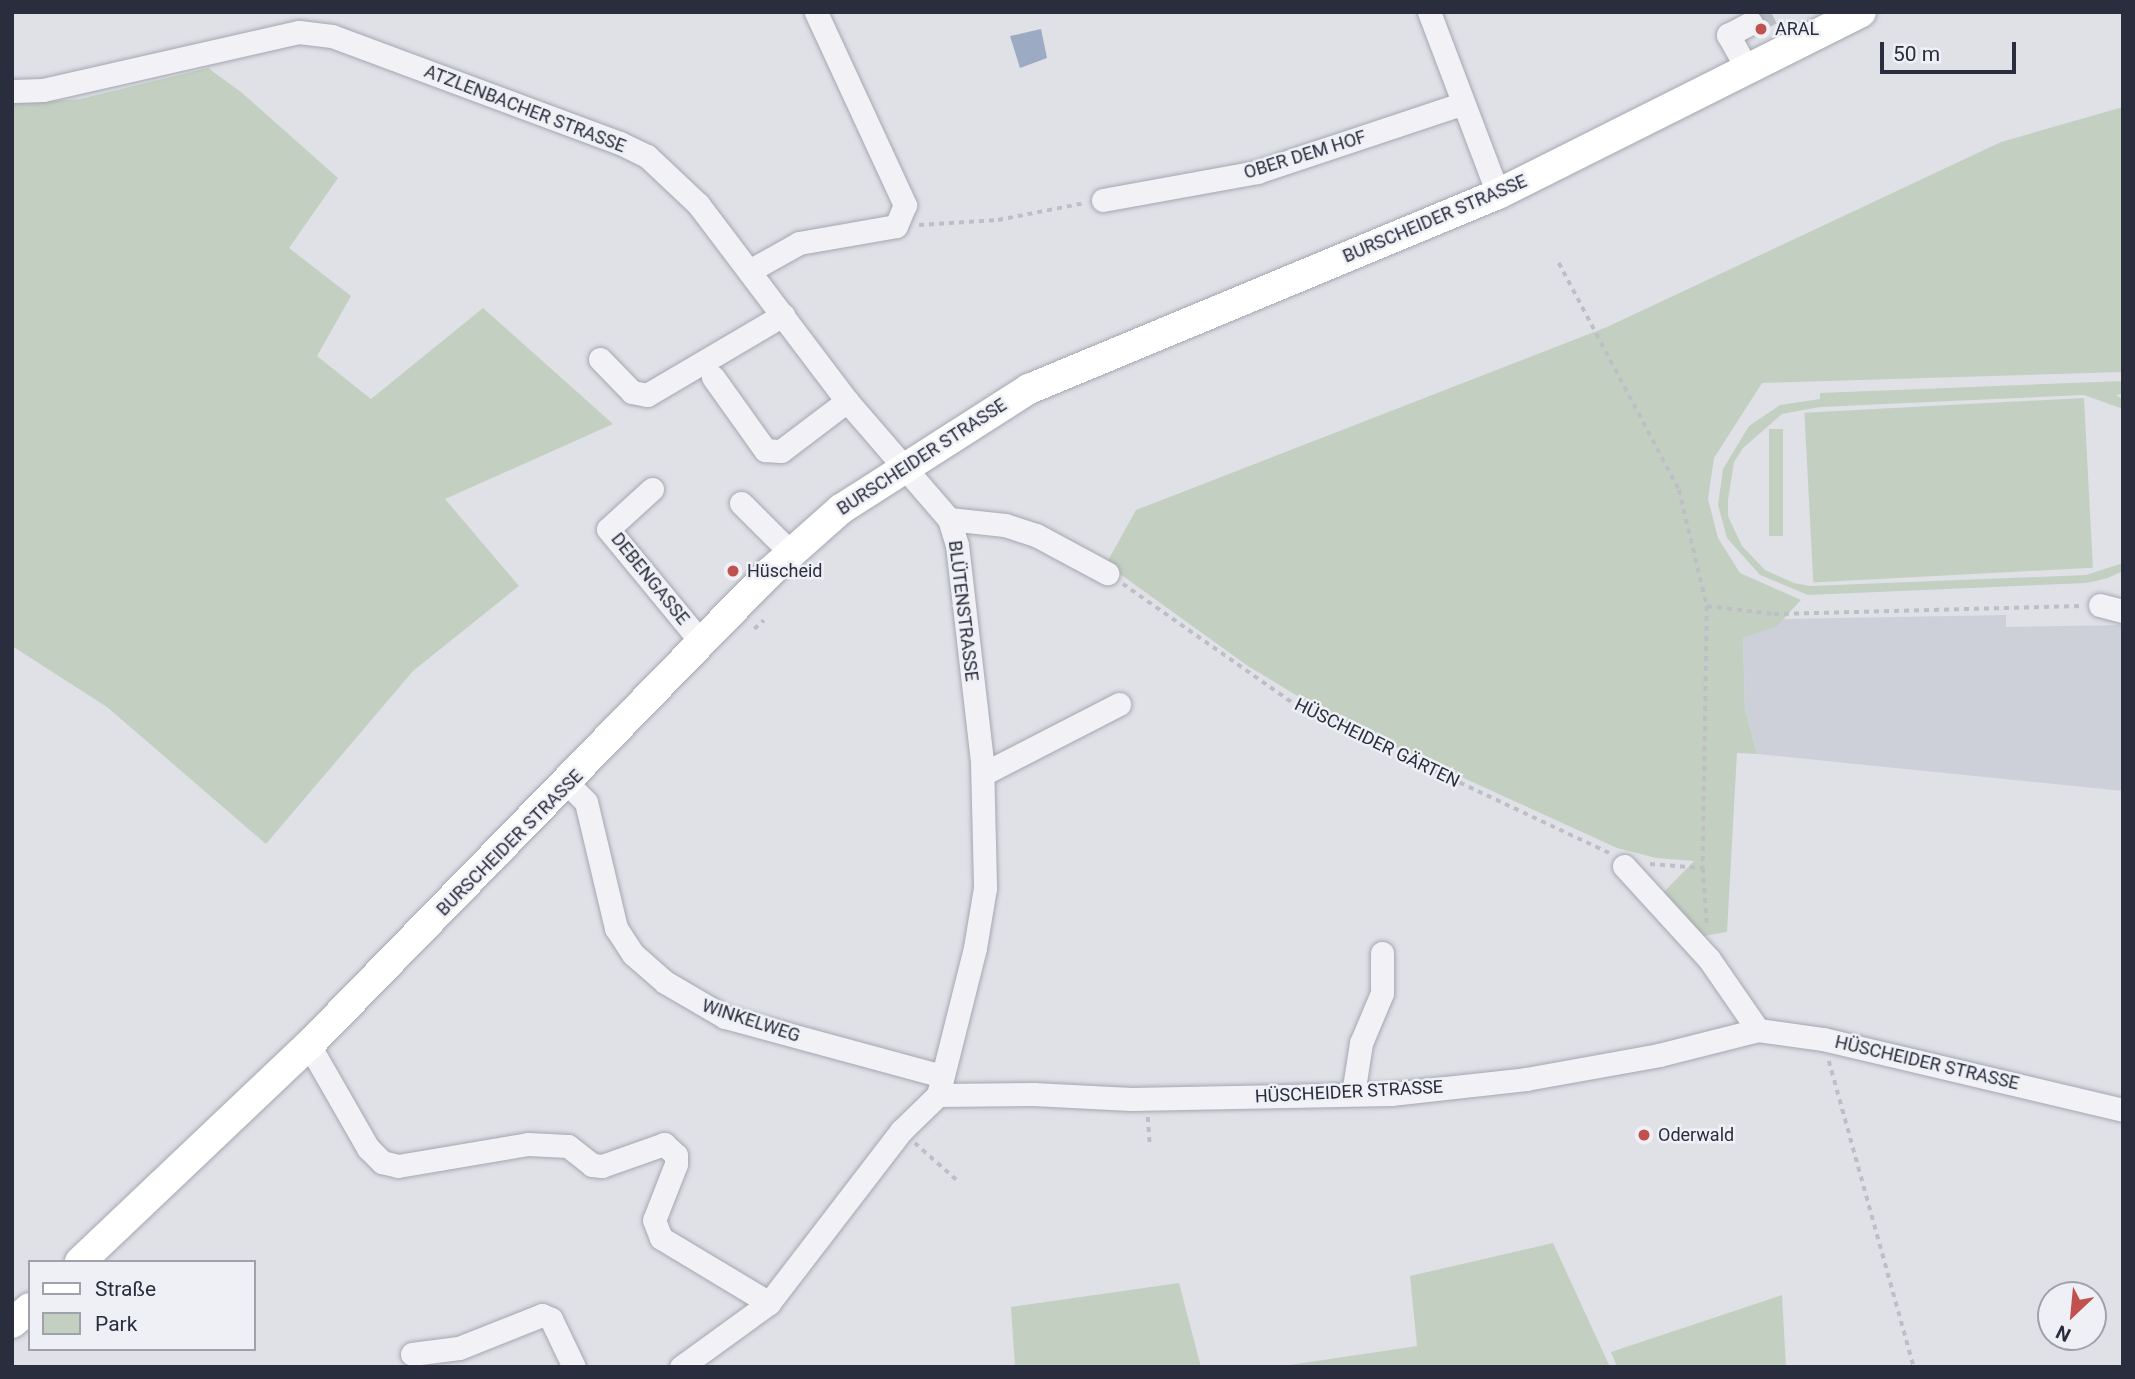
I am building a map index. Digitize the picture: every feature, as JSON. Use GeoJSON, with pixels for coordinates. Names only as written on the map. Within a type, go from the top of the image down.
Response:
{"type":"FeatureCollection","features":[{"type":"Feature","properties":{"kind":"main road","name":"BURSCHEIDER STRASSE"},"geometry":{"type":"LineString","coordinates":[[82,1260],[309,1045],[568,784],[791,553],[841,509],[905,464],[1029,389],[1498,194],[1630,130],[1746,67],[1861,12]]}},
{"type":"Feature","properties":{"kind":"main road"},"geometry":{"type":"LineString","coordinates":[[12,1324],[28,1310]]}},
{"type":"Feature","properties":{"kind":"street"},"geometry":{"type":"LineString","coordinates":[[749,271],[799,243],[896,226],[905,205],[893,173],[816,12]]}},
{"type":"Feature","properties":{"kind":"street"},"geometry":{"type":"LineString","coordinates":[[1429,12],[1498,194]]}},
{"type":"Feature","properties":{"kind":"street"},"geometry":{"type":"LineString","coordinates":[[1746,67],[1728,35],[1751,23]]}},
{"type":"Feature","properties":{"kind":"street","name":"ATZLENBACHER STRASSE"},"geometry":{"type":"LineString","coordinates":[[12,91],[43,90],[299,32],[332,36],[647,156],[698,204],[847,401],[905,464]]}},
{"type":"Feature","properties":{"kind":"street","name":"OBER DEM HOF"},"geometry":{"type":"LineString","coordinates":[[1103,200],[1257,172],[1462,104]]}},
{"type":"Feature","properties":{"kind":"street"},"geometry":{"type":"LineString","coordinates":[[600,359],[632,392],[647,395],[783,316]]}},
{"type":"Feature","properties":{"kind":"street"},"geometry":{"type":"LineString","coordinates":[[713,377],[765,450],[781,452],[847,401]]}},
{"type":"Feature","properties":{"kind":"street","name":"BLÜTENSTRASSE"},"geometry":{"type":"LineString","coordinates":[[905,464],[949,519],[957,545],[983,774],[985,888],[975,948],[940,1086]]}},
{"type":"Feature","properties":{"kind":"street","name":"DEBENGASSE"},"geometry":{"type":"LineString","coordinates":[[652,489],[608,529],[702,643]]}},
{"type":"Feature","properties":{"kind":"street"},"geometry":{"type":"LineString","coordinates":[[741,503],[791,553]]}},
{"type":"Feature","properties":{"kind":"street"},"geometry":{"type":"LineString","coordinates":[[949,519],[1004,525],[1036,535],[1107,573]]}},
{"type":"Feature","properties":{"kind":"street"},"geometry":{"type":"LineString","coordinates":[[2100,605],[2123,611]]}},
{"type":"Feature","properties":{"kind":"street"},"geometry":{"type":"LineString","coordinates":[[983,774],[1119,704]]}},
{"type":"Feature","properties":{"kind":"street","name":"WINKELWEG"},"geometry":{"type":"LineString","coordinates":[[568,784],[586,802],[616,928],[633,954],[665,982],[725,1017],[940,1086]]}},
{"type":"Feature","properties":{"kind":"street"},"geometry":{"type":"LineString","coordinates":[[1624,866],[1709,959],[1758,1030]]}},
{"type":"Feature","properties":{"kind":"street"},"geometry":{"type":"LineString","coordinates":[[1353,1094],[1361,1043],[1382,993],[1382,953]]}},
{"type":"Feature","properties":{"kind":"street","name":"HÜSCHEIDER STRASSE"},"geometry":{"type":"LineString","coordinates":[[940,1086],[1146,1099],[1353,1094],[1526,1079],[1659,1055],[1758,1030],[1823,1039],[2123,1110]]}},
{"type":"Feature","properties":{"kind":"street"},"geometry":{"type":"LineString","coordinates":[[309,1045],[368,1149],[382,1161],[398,1166],[528,1144],[569,1146],[592,1165],[602,1166],[655,1144],[671,1148],[676,1164],[654,1220],[660,1238],[769,1303]]}},
{"type":"Feature","properties":{"kind":"street"},"geometry":{"type":"LineString","coordinates":[[681,1367],[769,1303],[901,1131],[940,1086]]}},
{"type":"Feature","properties":{"kind":"street"},"geometry":{"type":"LineString","coordinates":[[412,1354],[460,1348],[542,1315],[551,1319],[574,1367]]}},
{"type":"Feature","properties":{"kind":"path"},"geometry":{"type":"LineString","coordinates":[[896,226],[998,220],[1103,200]]}},
{"type":"Feature","properties":{"kind":"path"},"geometry":{"type":"LineString","coordinates":[[1559,263],[1679,490],[1707,606],[1703,868],[1709,959]]}},
{"type":"Feature","properties":{"kind":"path","name":"HÜSCHEIDER GÄRTEN"},"geometry":{"type":"LineString","coordinates":[[1107,573],[1297,706],[1614,855],[1624,866]]}},
{"type":"Feature","properties":{"kind":"path"},"geometry":{"type":"LineString","coordinates":[[1707,606],[1774,614],[2007,612],[2100,605]]}},
{"type":"Feature","properties":{"kind":"path"},"geometry":{"type":"LineString","coordinates":[[754,629],[764,620]]}},
{"type":"Feature","properties":{"kind":"path"},"geometry":{"type":"LineString","coordinates":[[1624,866],[1633,862],[1703,868]]}},
{"type":"Feature","properties":{"kind":"path"},"geometry":{"type":"LineString","coordinates":[[1823,1039],[1914,1367]]}},
{"type":"Feature","properties":{"kind":"path"},"geometry":{"type":"LineString","coordinates":[[1146,1099],[1150,1143]]}},
{"type":"Feature","properties":{"kind":"path"},"geometry":{"type":"LineString","coordinates":[[901,1131],[960,1183]]}},
{"type":"Feature","properties":{"kind":"shaded area"},"geometry":{"type":"Polygon","coordinates":[[[2006,615],[2006,627],[2123,625],[2123,791],[1757,754],[1745,709],[1743,638],[1783,619],[2006,615]]]}},
{"type":"Feature","properties":{"kind":"green space"},"geometry":{"type":"Polygon","coordinates":[[[208,68],[241,92],[338,178],[289,248],[351,296],[317,356],[371,399],[483,308],[613,424],[445,499],[519,586],[413,671],[266,844],[107,707],[12,646],[12,104],[80,99],[208,68]]]}},
{"type":"Feature","properties":{"kind":"green space"},"geometry":{"type":"Polygon","coordinates":[[[2123,107],[2123,372],[1762,383],[1714,458],[1708,499],[1718,538],[1740,573],[1801,600],[1777,626],[1743,638],[1745,709],[1757,754],[1737,753],[1727,932],[1697,937],[1660,896],[1694,861],[1656,858],[1617,848],[1337,720],[1248,666],[1106,564],[1136,510],[1607,327],[2001,142],[2123,107]]]}},
{"type":"Feature","properties":{"kind":"green space"},"geometry":{"type":"Polygon","coordinates":[[[2123,381],[2123,394],[2116,395],[2123,399],[2123,409],[2084,395],[1820,407],[1782,414],[1743,448],[1734,462],[1728,500],[1728,516],[1742,546],[1765,570],[1794,583],[1810,586],[2086,575],[2123,563],[2123,571],[2108,578],[2087,583],[1808,595],[1760,575],[1727,538],[1718,505],[1723,469],[1749,426],[1780,405],[1820,399],[1820,393],[2123,381]]]}},
{"type":"Feature","properties":{"kind":"green space"},"geometry":{"type":"Polygon","coordinates":[[[2084,398],[2093,568],[1813,582],[1804,413],[2084,398]]]}},
{"type":"Feature","properties":{"kind":"green space"},"geometry":{"type":"Polygon","coordinates":[[[1769,429],[1783,429],[1783,536],[1769,536],[1769,429]]]}},
{"type":"Feature","properties":{"kind":"green space"},"geometry":{"type":"Polygon","coordinates":[[[1553,1243],[1610,1367],[1276,1367],[1417,1346],[1410,1276],[1553,1243]]]}},
{"type":"Feature","properties":{"kind":"green space"},"geometry":{"type":"Polygon","coordinates":[[[1179,1283],[1201,1367],[1015,1367],[1011,1307],[1179,1283]]]}},
{"type":"Feature","properties":{"kind":"green space"},"geometry":{"type":"Polygon","coordinates":[[[1782,1295],[1786,1367],[1617,1367],[1611,1352],[1782,1295]]]}},
{"type":"Feature","properties":{"kind":"water"},"geometry":{"type":"Polygon","coordinates":[[[1041,29],[1047,58],[1020,68],[1010,36],[1041,29]]]}},
{"type":"Feature","properties":{"kind":"tunnel"},"geometry":{"type":"LineString","coordinates":[[1751,23],[1773,12]]}},
{"type":"Feature","properties":{"kind":"place","name":"ARAL"},"geometry":{"type":"Point","coordinates":[1761,29]}},
{"type":"Feature","properties":{"kind":"place","name":"Hüscheid"},"geometry":{"type":"Point","coordinates":[733,571]}},
{"type":"Feature","properties":{"kind":"place","name":"Oderwald"},"geometry":{"type":"Point","coordinates":[1644,1135]}}]}
